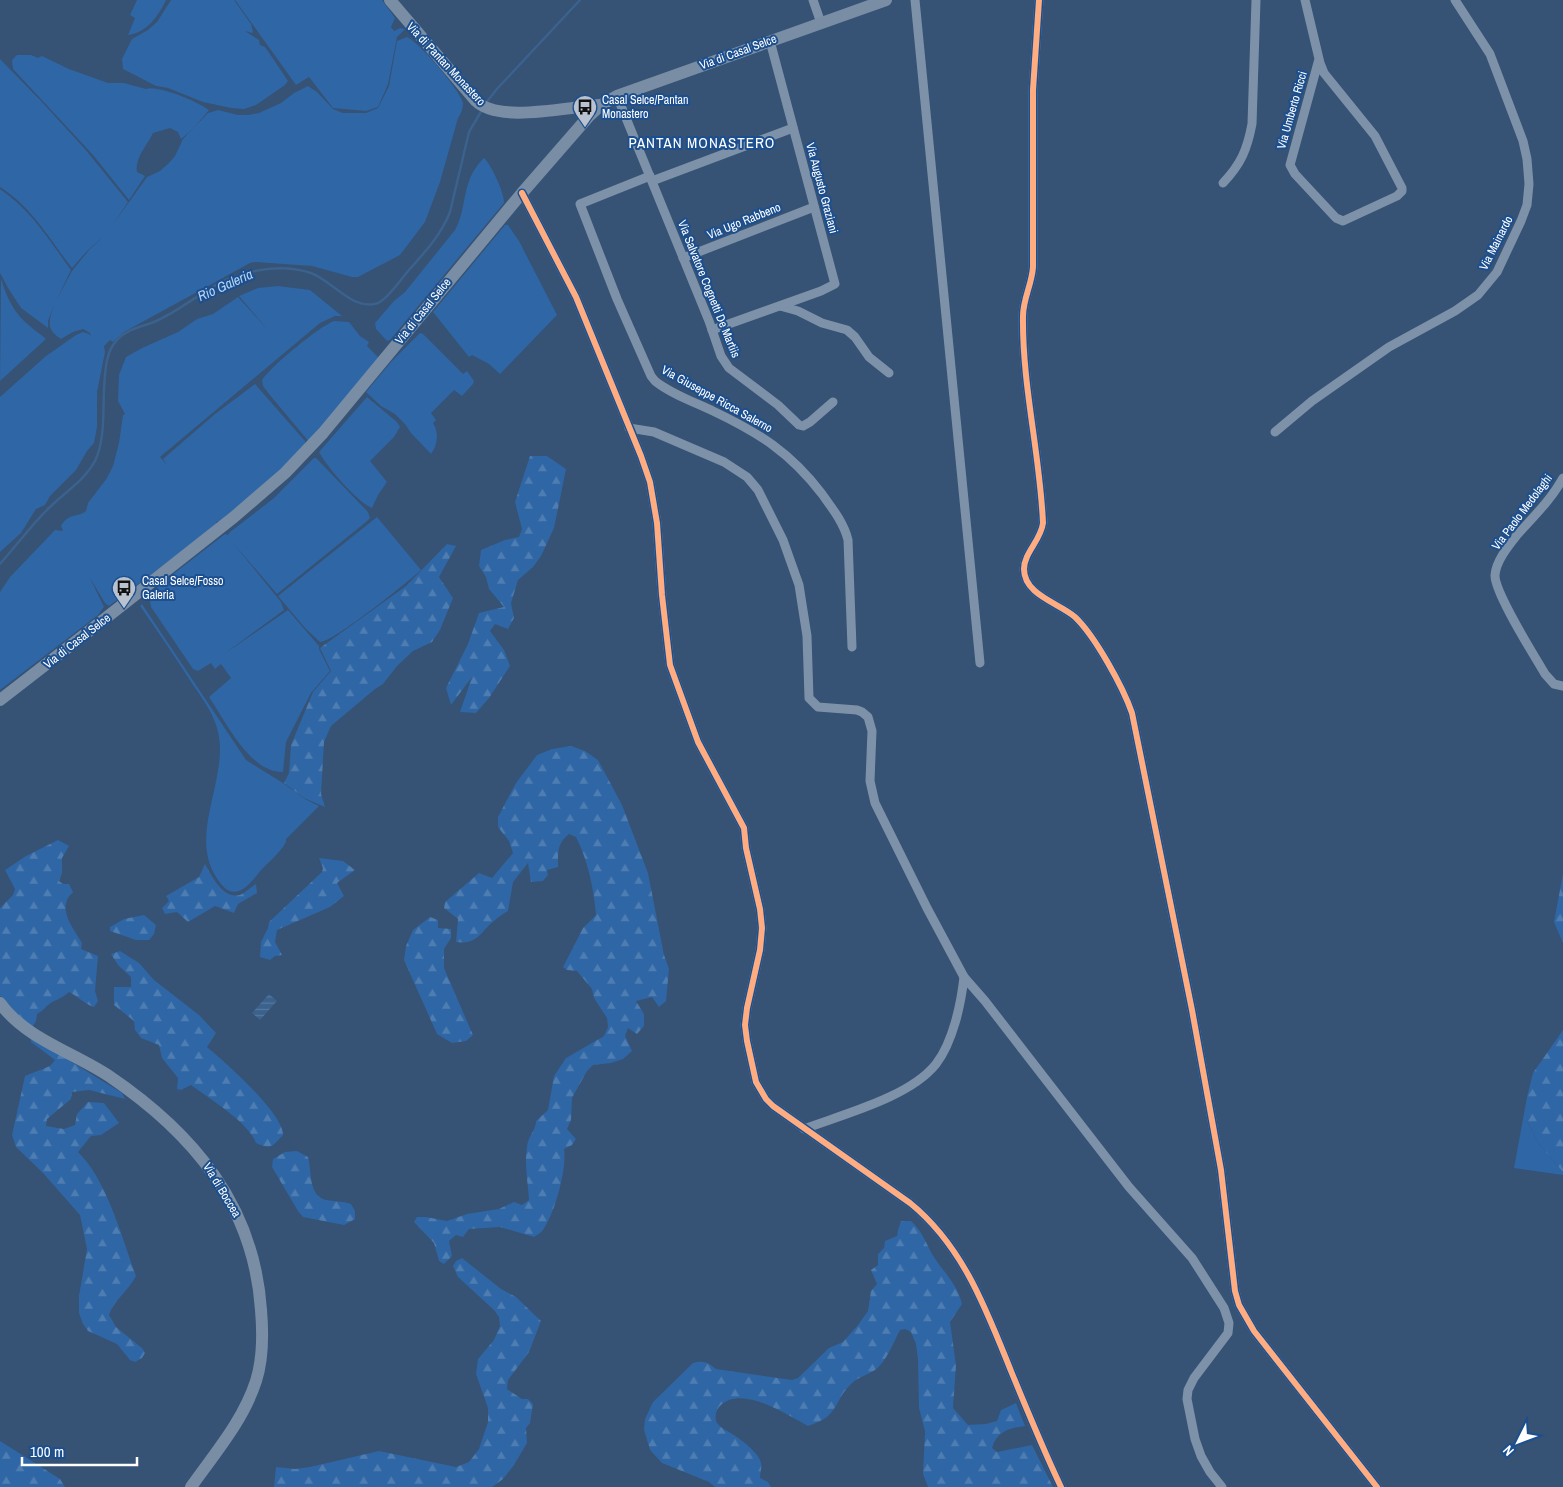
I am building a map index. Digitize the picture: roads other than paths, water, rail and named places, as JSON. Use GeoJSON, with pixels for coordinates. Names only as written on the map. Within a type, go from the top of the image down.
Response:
{"type":"FeatureCollection","features":[{"type":"Feature","properties":{"kind":"main road","name":"Via di Pantan Monastero"},"geometry":{"type":"LineString","coordinates":[[390,0],[471,95],[483,106],[500,112],[550,111],[601,105]]}},
{"type":"Feature","properties":{"kind":"main road","name":"Via di Casal Selce"},"geometry":{"type":"LineString","coordinates":[[0,700],[219,529],[285,473],[323,433],[522,193],[601,105],[617,96],[886,0]]}},
{"type":"Feature","properties":{"kind":"main road","name":"Via di Boccea"},"geometry":{"type":"LineString","coordinates":[[0,1003],[15,1020],[28,1030],[108,1075],[135,1095],[185,1138],[220,1182],[246,1234],[256,1265],[260,1290],[262,1328],[258,1373],[248,1400],[234,1427],[191,1487]]}},
{"type":"Feature","properties":{"kind":"street"},"geometry":{"type":"LineString","coordinates":[[813,0],[821,23]]}},
{"type":"Feature","properties":{"kind":"street"},"geometry":{"type":"LineString","coordinates":[[915,0],[980,663]]}},
{"type":"Feature","properties":{"kind":"street"},"geometry":{"type":"LineString","coordinates":[[1039,0],[1033,90],[1034,264],[1031,283],[1024,303],[1023,316],[1027,377],[1043,523],[1039,537],[1025,562],[1025,572],[1027,580],[1038,593],[1067,611],[1082,625],[1118,680],[1132,713],[1192,1010],[1221,1170],[1238,1305],[1254,1331],[1377,1487]]}},
{"type":"Feature","properties":{"kind":"street"},"geometry":{"type":"LineString","coordinates":[[1223,183],[1242,160],[1252,124],[1256,0]]}},
{"type":"Feature","properties":{"kind":"street","name":"Via Mainardo"},"geometry":{"type":"LineString","coordinates":[[1276,432],[1312,401],[1389,347],[1455,311],[1478,295],[1497,272],[1521,221],[1527,205],[1529,184],[1523,141],[1490,54],[1455,0]]}},
{"type":"Feature","properties":{"kind":"street","name":"Via Umberto Ricci"},"geometry":{"type":"LineString","coordinates":[[1307,2],[1319,59],[1327,78],[1377,140],[1402,188],[1402,191],[1397,196],[1342,222],[1295,174],[1290,165],[1319,59]]}},
{"type":"Feature","properties":{"kind":"street","name":"Via Augusto Graziani"},"geometry":{"type":"LineString","coordinates":[[712,330],[835,284],[770,41]]}},
{"type":"Feature","properties":{"kind":"street","name":"Via Salvatore Cognetti De Martiis"},"geometry":{"type":"LineString","coordinates":[[617,96],[721,356],[729,368],[778,405],[799,425],[803,426],[810,422],[833,402]]}},
{"type":"Feature","properties":{"kind":"street"},"geometry":{"type":"LineString","coordinates":[[651,179],[793,128]]}},
{"type":"Feature","properties":{"kind":"street","name":"Via Giuseppe Ricca Salerno"},"geometry":{"type":"LineString","coordinates":[[651,179],[580,204],[620,308],[655,381],[689,400],[749,428],[776,446],[807,476],[838,517],[848,540],[852,646]]}},
{"type":"Feature","properties":{"kind":"street"},"geometry":{"type":"LineString","coordinates":[[522,193],[576,297],[647,473],[656,510],[662,595],[670,665],[698,742],[743,824],[762,928],[760,950],[751,986],[746,1021],[747,1041],[754,1078],[769,1103],[910,1202],[935,1226],[953,1249],[972,1278],[981,1297],[1034,1426],[1062,1487]]}},
{"type":"Feature","properties":{"kind":"street","name":"Via Ugo Rabbeno"},"geometry":{"type":"LineString","coordinates":[[683,258],[814,207]]}},
{"type":"Feature","properties":{"kind":"street"},"geometry":{"type":"LineString","coordinates":[[780,306],[798,311],[822,323],[847,330],[869,357],[889,373]]}},
{"type":"Feature","properties":{"kind":"street"},"geometry":{"type":"LineString","coordinates":[[629,428],[647,430],[659,434],[727,463],[750,480],[761,495],[783,540],[799,585],[807,636],[809,698],[818,707],[857,710],[869,718],[873,734],[870,781],[875,803],[927,908],[964,977],[985,1001],[1129,1186],[1192,1258],[1224,1308],[1229,1324],[1229,1332],[1194,1378],[1188,1390],[1195,1439],[1201,1456],[1210,1472],[1222,1487]]}},
{"type":"Feature","properties":{"kind":"street","name":"Via Paolo Medolaghi"},"geometry":{"type":"LineString","coordinates":[[1563,478],[1546,504],[1510,544],[1498,565],[1495,576],[1501,595],[1545,674],[1554,684],[1563,686]]}},
{"type":"Feature","properties":{"kind":"street"},"geometry":{"type":"LineString","coordinates":[[804,1129],[899,1093],[930,1070],[939,1060],[946,1046],[958,1014],[964,977]]}},
{"type":"Feature","properties":{"kind":"street"},"geometry":{"type":"LineString","coordinates":[[1224,1308],[1238,1305]]}},
{"type":"Feature","properties":{"kind":"waterway","name":"Rio Galeria"},"geometry":{"type":"LineString","coordinates":[[486,103],[580,0]]}},
{"type":"Feature","properties":{"kind":"waterway","name":"Rio Galeria"},"geometry":{"type":"LineString","coordinates":[[0,564],[37,520],[80,480],[95,461],[102,435],[106,364],[113,345],[121,336],[163,318],[226,280],[246,273],[268,269],[290,269],[311,273],[352,300],[360,303],[369,305],[382,301],[427,250],[446,220],[450,212],[469,132],[482,110]]}},
{"type":"Feature","properties":{"kind":"place","name":"Casal Selce/Pantan Monastero"},"geometry":{"type":"Point","coordinates":[585,128]}},
{"type":"Feature","properties":{"kind":"place","name":"Casal Selce/Fosso Galeria"},"geometry":{"type":"Point","coordinates":[124,609]}},
{"type":"Feature","properties":{"kind":"district","name":"PANTAN MONASTERO"},"geometry":{"type":"Point","coordinates":[702,142]}}]}
